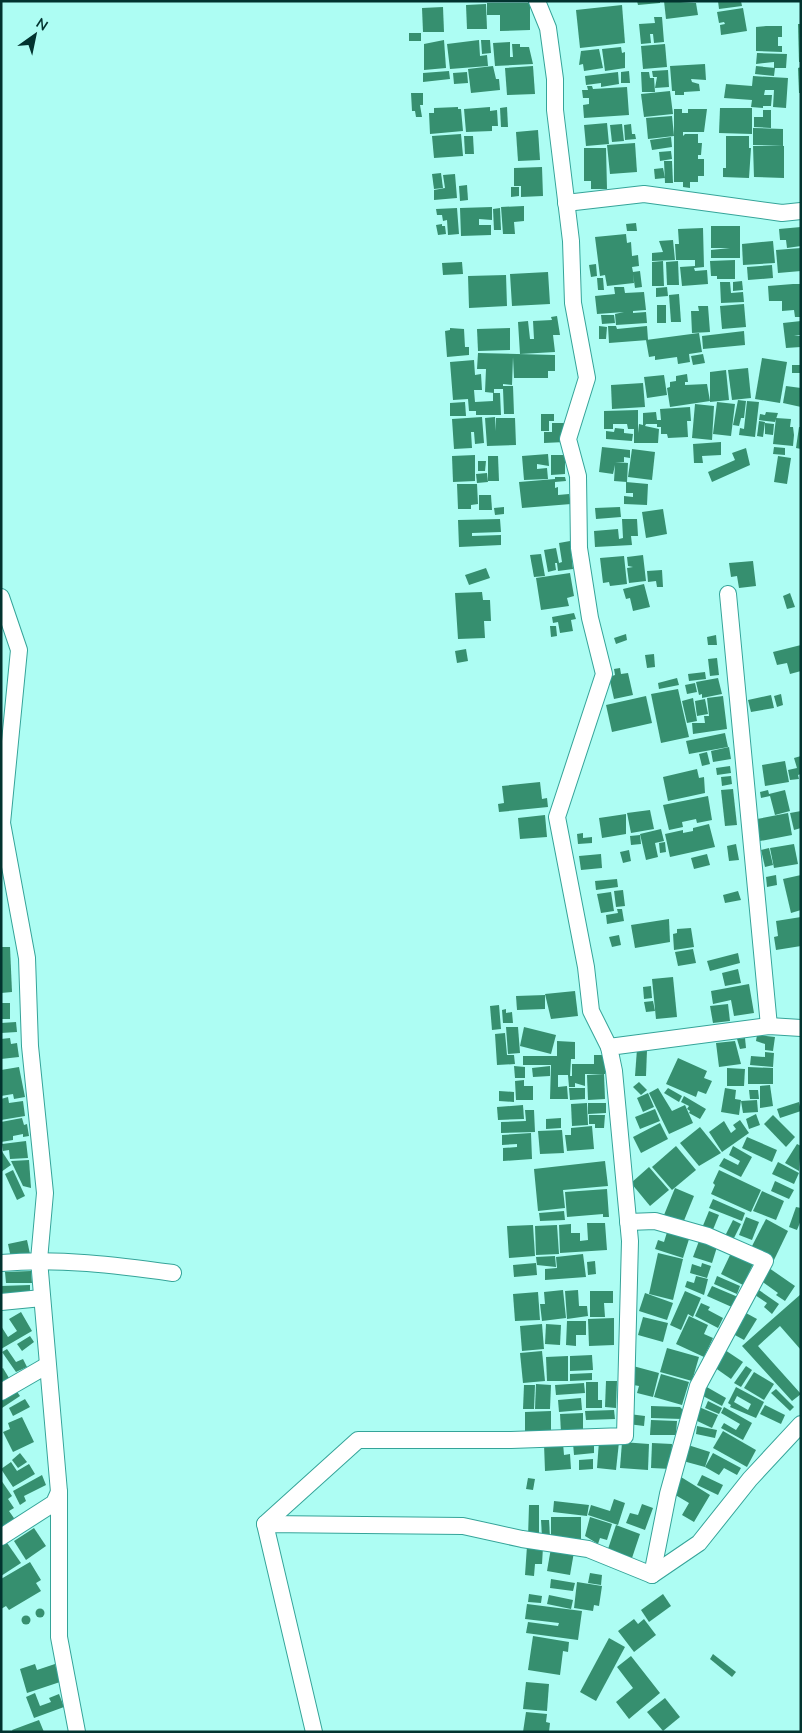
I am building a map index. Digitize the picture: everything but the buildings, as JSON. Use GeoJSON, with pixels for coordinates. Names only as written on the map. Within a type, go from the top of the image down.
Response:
{"type":"FeatureCollection","features":[{"type":"Feature","properties":{"kind":"street"},"geometry":{"type":"LineString","coordinates":[[265,1524],[358,1440],[511,1440],[625,1436],[630,1277],[628,1222],[614,1071],[609,1047],[591,1011],[586,967],[557,816],[604,674],[590,618],[579,548],[578,476],[568,439],[586,378],[573,303],[571,242],[548,28],[537,1]]}},
{"type":"Feature","properties":{"kind":"street"},"geometry":{"type":"LineString","coordinates":[[566,203],[644,194],[782,213],[801,210]]}},
{"type":"Feature","properties":{"kind":"street"},"geometry":{"type":"LineString","coordinates":[[728,594],[769,1026]]}},
{"type":"Feature","properties":{"kind":"street"},"geometry":{"type":"LineString","coordinates":[[1,597],[19,650],[2,823],[27,958],[30,1046],[45,1193],[39,1260],[42,1274],[46,1366],[59,1492],[61,1600],[59,1637],[77,1732]]}},
{"type":"Feature","properties":{"kind":"street"},"geometry":{"type":"LineString","coordinates":[[609,1047],[769,1026],[801,1028]]}},
{"type":"Feature","properties":{"kind":"street"},"geometry":{"type":"LineString","coordinates":[[628,1222],[656,1221],[708,1236],[765,1261],[698,1386],[668,1494],[652,1575]]}},
{"type":"Feature","properties":{"kind":"street"},"geometry":{"type":"LineString","coordinates":[[1,1263],[39,1260],[110,1264],[173,1273]]}},
{"type":"Feature","properties":{"kind":"street"},"geometry":{"type":"LineString","coordinates":[[1,1302],[31,1301],[42,1298]]}},
{"type":"Feature","properties":{"kind":"street"},"geometry":{"type":"LineString","coordinates":[[1,1392],[46,1366]]}},
{"type":"Feature","properties":{"kind":"street"},"geometry":{"type":"LineString","coordinates":[[652,1575],[699,1543],[750,1479],[801,1424]]}},
{"type":"Feature","properties":{"kind":"street"},"geometry":{"type":"LineString","coordinates":[[1,1537],[54,1503],[59,1492]]}},
{"type":"Feature","properties":{"kind":"street"},"geometry":{"type":"LineString","coordinates":[[265,1524],[463,1526],[522,1539],[588,1549],[652,1575]]}},
{"type":"Feature","properties":{"kind":"street"},"geometry":{"type":"LineString","coordinates":[[265,1524],[314,1732]]}}]}
